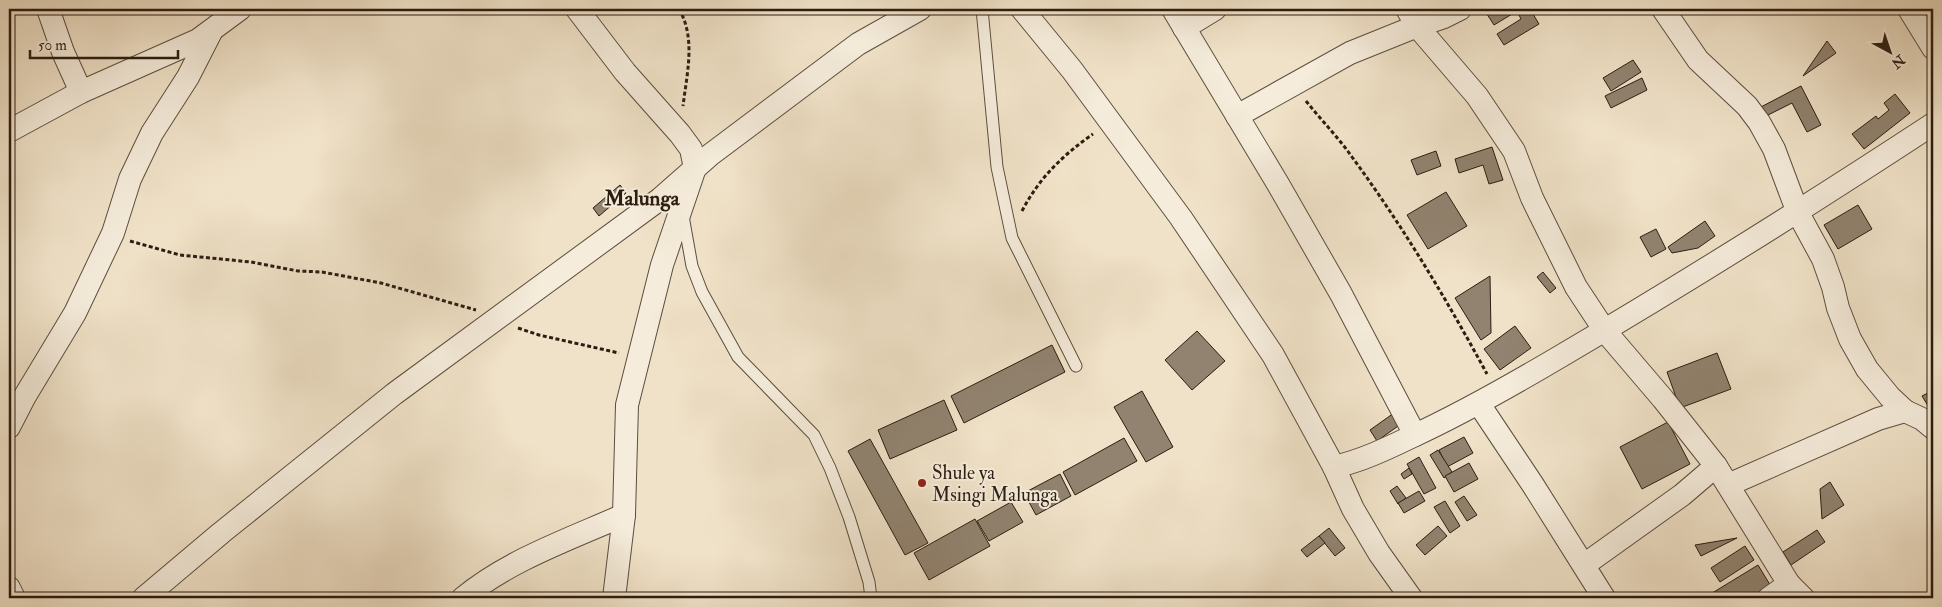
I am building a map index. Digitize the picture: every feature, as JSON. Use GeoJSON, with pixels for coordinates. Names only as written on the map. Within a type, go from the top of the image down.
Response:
{"type":"FeatureCollection","features":[{"type":"Feature","properties":{"kind":"street"},"geometry":{"type":"LineString","coordinates":[[48,9],[63,52],[81,92]]}},
{"type":"Feature","properties":{"kind":"street"},"geometry":{"type":"LineString","coordinates":[[9,131],[81,92],[198,40],[240,9]]}},
{"type":"Feature","properties":{"kind":"street"},"geometry":{"type":"LineString","coordinates":[[576,9],[625,72],[680,134],[691,149],[694,168],[662,265],[627,405],[624,515],[614,598]]}},
{"type":"Feature","properties":{"kind":"street"},"geometry":{"type":"LineString","coordinates":[[144,598],[221,533],[386,400],[660,199],[694,168],[858,44],[920,9]]}},
{"type":"Feature","properties":{"kind":"street"},"geometry":{"type":"LineString","coordinates":[[1022,9],[1072,70],[1181,218],[1273,355],[1334,468],[1353,509],[1379,553],[1411,598]]}},
{"type":"Feature","properties":{"kind":"street"},"geometry":{"type":"LineString","coordinates":[[1215,9],[1178,18],[1341,294],[1416,435]]}},
{"type":"Feature","properties":{"kind":"street"},"geometry":{"type":"LineString","coordinates":[[1237,116],[1412,17],[1444,17],[1460,9]]}},
{"type":"Feature","properties":{"kind":"street"},"geometry":{"type":"LineString","coordinates":[[1663,9],[1698,60],[1747,106],[1759,122],[1774,149],[1798,213],[1823,259],[1838,308],[1850,338],[1867,369],[1890,397],[1905,411],[1922,419],[1933,428]]}},
{"type":"Feature","properties":{"kind":"street"},"geometry":{"type":"LineString","coordinates":[[1909,9],[1933,48]]}},
{"type":"Feature","properties":{"kind":"street"},"geometry":{"type":"LineString","coordinates":[[1412,17],[1477,96],[1514,151],[1532,198],[1576,287],[1605,331],[1663,399],[1722,475],[1796,591],[1769,598]]}},
{"type":"Feature","properties":{"kind":"street"},"geometry":{"type":"LineString","coordinates":[[9,427],[25,396],[75,313],[112,233],[130,179],[152,133],[188,77],[211,32]]}},
{"type":"Feature","properties":{"kind":"street"},"geometry":{"type":"LineString","coordinates":[[1334,468],[1352,463],[1416,435],[1488,399],[1605,331],[1798,213],[1933,124]]}},
{"type":"Feature","properties":{"kind":"street"},"geometry":{"type":"LineString","coordinates":[[1488,399],[1533,485],[1604,598]]}},
{"type":"Feature","properties":{"kind":"street"},"geometry":{"type":"LineString","coordinates":[[1584,565],[1682,495],[1722,475],[1905,411]]}},
{"type":"Feature","properties":{"kind":"street"},"geometry":{"type":"LineString","coordinates":[[463,598],[523,560],[624,515]]}},
{"type":"Feature","properties":{"kind":"street"},"geometry":{"type":"LineString","coordinates":[[9,588],[14,598]]}},
{"type":"Feature","properties":{"kind":"lane"},"geometry":{"type":"LineString","coordinates":[[982,9],[997,167],[1012,238],[1076,366]]}},
{"type":"Feature","properties":{"kind":"lane"},"geometry":{"type":"LineString","coordinates":[[681,207],[692,266],[702,292],[738,357],[814,434],[849,516],[869,582],[871,598]]}},
{"type":"Feature","properties":{"kind":"path"},"geometry":{"type":"LineString","coordinates":[[679,9],[688,25],[690,43],[680,134]]}},
{"type":"Feature","properties":{"kind":"path"},"geometry":{"type":"LineString","coordinates":[[1293,85],[1351,155],[1380,197],[1467,338],[1488,399]]}},
{"type":"Feature","properties":{"kind":"path"},"geometry":{"type":"LineString","coordinates":[[1012,238],[1030,195],[1043,177],[1065,155],[1110,122]]}},
{"type":"Feature","properties":{"kind":"path"},"geometry":{"type":"LineString","coordinates":[[112,233],[124,240],[180,255],[251,262],[381,283],[459,304],[479,311],[496,320],[539,335],[639,358]]}},
{"type":"Feature","properties":{"kind":"building"},"geometry":{"type":"Polygon","coordinates":[[[1489,9],[1530,9],[1539,24],[1504,45],[1497,34],[1521,19],[1517,11],[1494,25],[1485,11],[1489,9]]]}},
{"type":"Feature","properties":{"kind":"building"},"geometry":{"type":"Polygon","coordinates":[[[1827,41],[1836,53],[1803,76],[1827,41]]]}},
{"type":"Feature","properties":{"kind":"building"},"geometry":{"type":"Polygon","coordinates":[[[1633,60],[1641,72],[1611,91],[1603,78],[1633,60]]]}},
{"type":"Feature","properties":{"kind":"building"},"geometry":{"type":"Polygon","coordinates":[[[1642,78],[1647,90],[1611,108],[1605,96],[1642,78]]]}},
{"type":"Feature","properties":{"kind":"building"},"geometry":{"type":"Polygon","coordinates":[[[1801,86],[1821,125],[1807,132],[1792,103],[1764,117],[1759,108],[1801,86]]]}},
{"type":"Feature","properties":{"kind":"building"},"geometry":{"type":"Polygon","coordinates":[[[1895,94],[1910,113],[1864,149],[1852,134],[1876,116],[1878,119],[1889,110],[1884,103],[1895,94]]]}},
{"type":"Feature","properties":{"kind":"building"},"geometry":{"type":"Polygon","coordinates":[[[1492,147],[1503,180],[1489,184],[1483,165],[1459,173],[1455,159],[1492,147]]]}},
{"type":"Feature","properties":{"kind":"building"},"geometry":{"type":"Polygon","coordinates":[[[1436,151],[1441,166],[1417,175],[1411,160],[1436,151]]]}},
{"type":"Feature","properties":{"kind":"building"},"geometry":{"type":"Polygon","coordinates":[[[620,185],[626,193],[599,216],[593,208],[620,185]]]}},
{"type":"Feature","properties":{"kind":"building"},"geometry":{"type":"Polygon","coordinates":[[[1446,192],[1467,226],[1428,249],[1407,215],[1446,192]]]}},
{"type":"Feature","properties":{"kind":"building"},"geometry":{"type":"Polygon","coordinates":[[[1858,205],[1872,229],[1838,249],[1824,225],[1858,205]]]}},
{"type":"Feature","properties":{"kind":"building"},"geometry":{"type":"Polygon","coordinates":[[[1705,221],[1715,236],[1698,248],[1672,253],[1668,247],[1705,221]]]}},
{"type":"Feature","properties":{"kind":"building"},"geometry":{"type":"Polygon","coordinates":[[[1656,229],[1666,249],[1651,257],[1640,237],[1656,229]]]}},
{"type":"Feature","properties":{"kind":"building"},"geometry":{"type":"Polygon","coordinates":[[[1543,272],[1556,288],[1550,293],[1537,277],[1543,272]]]}},
{"type":"Feature","properties":{"kind":"building"},"geometry":{"type":"Polygon","coordinates":[[[1490,276],[1491,333],[1481,340],[1455,298],[1490,276]]]}},
{"type":"Feature","properties":{"kind":"building"},"geometry":{"type":"Polygon","coordinates":[[[1515,326],[1531,348],[1500,370],[1484,349],[1515,326]]]}},
{"type":"Feature","properties":{"kind":"building"},"geometry":{"type":"Polygon","coordinates":[[[1197,331],[1225,361],[1192,390],[1165,360],[1197,331]]]}},
{"type":"Feature","properties":{"kind":"building"},"geometry":{"type":"Polygon","coordinates":[[[1052,345],[1065,372],[964,423],[951,396],[1052,345]]]}},
{"type":"Feature","properties":{"kind":"building"},"geometry":{"type":"Polygon","coordinates":[[[1717,353],[1731,389],[1680,408],[1667,372],[1717,353]]]}},
{"type":"Feature","properties":{"kind":"building"},"geometry":{"type":"Polygon","coordinates":[[[1142,391],[1173,447],[1146,462],[1114,407],[1142,391]]]}},
{"type":"Feature","properties":{"kind":"building"},"geometry":{"type":"Polygon","coordinates":[[[1932,391],[1933,394],[1933,414],[1922,396],[1932,391]]]}},
{"type":"Feature","properties":{"kind":"building"},"geometry":{"type":"Polygon","coordinates":[[[944,400],[957,430],[890,459],[878,430],[944,400]]]}},
{"type":"Feature","properties":{"kind":"building"},"geometry":{"type":"Polygon","coordinates":[[[1394,413],[1401,424],[1377,441],[1370,430],[1394,413]]]}},
{"type":"Feature","properties":{"kind":"building"},"geometry":{"type":"Polygon","coordinates":[[[1668,422],[1690,464],[1642,489],[1620,447],[1668,422]]]}},
{"type":"Feature","properties":{"kind":"building"},"geometry":{"type":"Polygon","coordinates":[[[1464,437],[1473,453],[1447,467],[1439,450],[1464,437]]]}},
{"type":"Feature","properties":{"kind":"building"},"geometry":{"type":"Polygon","coordinates":[[[1124,438],[1137,461],[1075,495],[1063,472],[1124,438]]]}},
{"type":"Feature","properties":{"kind":"building"},"geometry":{"type":"Polygon","coordinates":[[[870,439],[928,543],[905,555],[848,451],[870,439]]]}},
{"type":"Feature","properties":{"kind":"building"},"geometry":{"type":"Polygon","coordinates":[[[1438,450],[1452,472],[1444,478],[1430,455],[1438,450]]]}},
{"type":"Feature","properties":{"kind":"building"},"geometry":{"type":"Polygon","coordinates":[[[1419,457],[1436,488],[1424,494],[1407,464],[1419,457]]]}},
{"type":"Feature","properties":{"kind":"building"},"geometry":{"type":"Polygon","coordinates":[[[1469,463],[1478,479],[1454,492],[1445,476],[1469,463]]]}},
{"type":"Feature","properties":{"kind":"building"},"geometry":{"type":"Polygon","coordinates":[[[1409,468],[1412,474],[1404,479],[1401,474],[1409,468]]]}},
{"type":"Feature","properties":{"kind":"building"},"geometry":{"type":"Polygon","coordinates":[[[1060,474],[1071,496],[1036,515],[1024,493],[1060,474]]]}},
{"type":"Feature","properties":{"kind":"building"},"geometry":{"type":"Polygon","coordinates":[[[1830,482],[1844,505],[1822,519],[1820,489],[1830,482]]]}},
{"type":"Feature","properties":{"kind":"building"},"geometry":{"type":"Polygon","coordinates":[[[1397,486],[1406,498],[1398,504],[1390,491],[1397,486]]]}},
{"type":"Feature","properties":{"kind":"building"},"geometry":{"type":"Polygon","coordinates":[[[1419,491],[1425,501],[1404,513],[1398,503],[1419,491]]]}},
{"type":"Feature","properties":{"kind":"building"},"geometry":{"type":"Polygon","coordinates":[[[1464,496],[1477,515],[1467,521],[1455,502],[1464,496]]]}},
{"type":"Feature","properties":{"kind":"building"},"geometry":{"type":"Polygon","coordinates":[[[1445,501],[1460,526],[1450,533],[1434,507],[1445,501]]]}},
{"type":"Feature","properties":{"kind":"building"},"geometry":{"type":"Polygon","coordinates":[[[1011,502],[1023,522],[989,541],[977,521],[1011,502]]]}},
{"type":"Feature","properties":{"kind":"building"},"geometry":{"type":"Polygon","coordinates":[[[975,519],[990,546],[929,580],[914,553],[975,519]]]}},
{"type":"Feature","properties":{"kind":"building"},"geometry":{"type":"Polygon","coordinates":[[[1438,526],[1447,536],[1425,555],[1416,545],[1438,526]]]}},
{"type":"Feature","properties":{"kind":"building"},"geometry":{"type":"Polygon","coordinates":[[[1329,528],[1345,548],[1335,556],[1319,536],[1329,528]]]}},
{"type":"Feature","properties":{"kind":"building"},"geometry":{"type":"Polygon","coordinates":[[[1817,530],[1825,542],[1791,565],[1783,552],[1817,530]]]}},
{"type":"Feature","properties":{"kind":"building"},"geometry":{"type":"Polygon","coordinates":[[[1319,536],[1325,543],[1307,557],[1301,550],[1319,536]]]}},
{"type":"Feature","properties":{"kind":"building"},"geometry":{"type":"Polygon","coordinates":[[[1737,538],[1701,556],[1695,545],[1737,538]]]}},
{"type":"Feature","properties":{"kind":"building"},"geometry":{"type":"Polygon","coordinates":[[[1745,546],[1754,560],[1720,582],[1711,568],[1745,546]]]}},
{"type":"Feature","properties":{"kind":"building"},"geometry":{"type":"Polygon","coordinates":[[[1933,559],[1933,572],[1929,561],[1933,559]]]}},
{"type":"Feature","properties":{"kind":"building"},"geometry":{"type":"Polygon","coordinates":[[[1758,565],[1775,593],[1767,598],[1711,598],[1709,595],[1758,565]]]}},
{"type":"Feature","properties":{"kind":"place","name":"Shule ya Msingi Malunga"},"geometry":{"type":"Point","coordinates":[922,483]}},
{"type":"Feature","properties":{"kind":"district","name":"Malunga"},"geometry":{"type":"Point","coordinates":[642,198]}}]}
